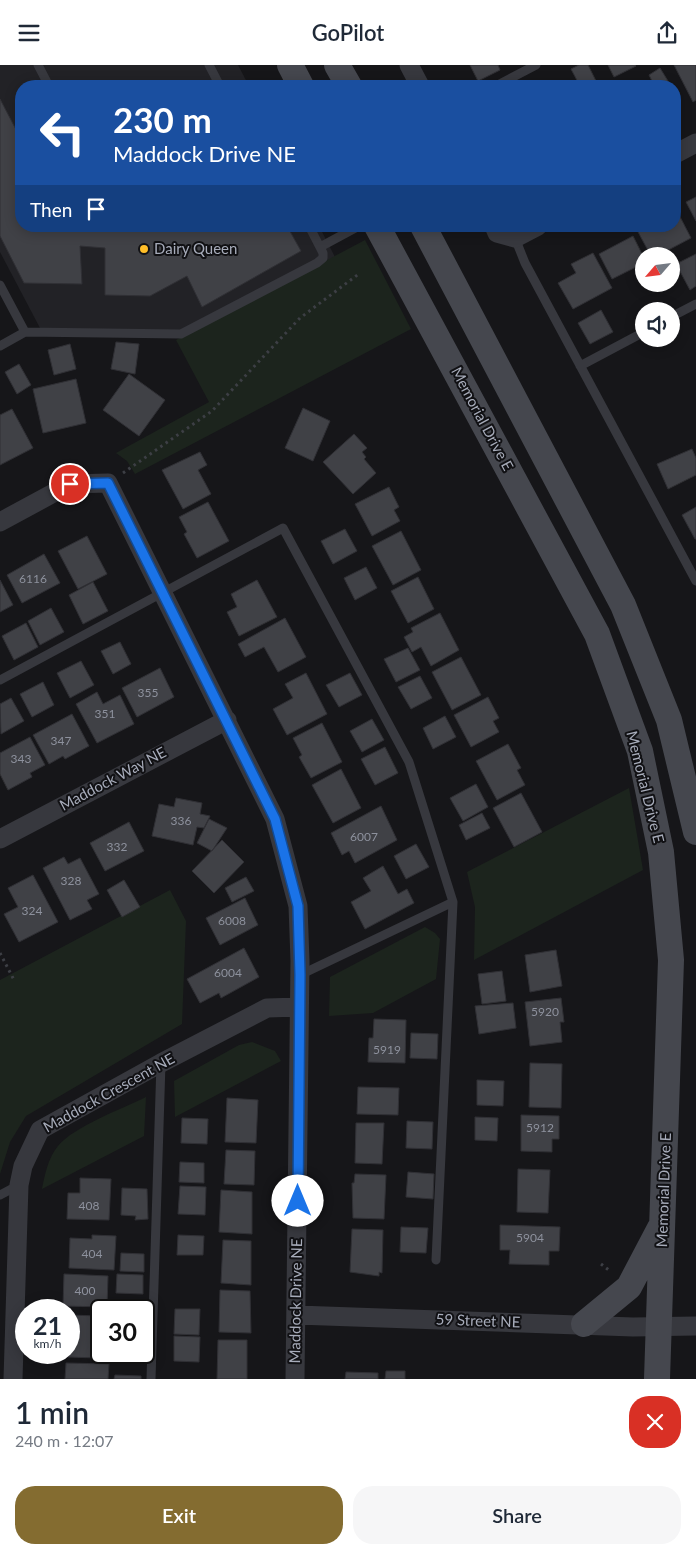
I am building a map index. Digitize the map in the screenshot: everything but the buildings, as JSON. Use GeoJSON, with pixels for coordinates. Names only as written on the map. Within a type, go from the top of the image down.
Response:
{"type":"FeatureCollection","features":[{"type":"Feature","properties":{"kind":"main road"},"geometry":{"type":"LineString","coordinates":[[290,65],[299,80]]}},
{"type":"Feature","properties":{"kind":"main road"},"geometry":{"type":"LineString","coordinates":[[337,65],[346,80]]}},
{"type":"Feature","properties":{"kind":"main road","name":"Memorial Drive E"},"geometry":{"type":"LineString","coordinates":[[380,232],[597,634],[640,751],[661,852],[671,960],[664,1221],[657,1379]]}},
{"type":"Feature","properties":{"kind":"main road"},"geometry":{"type":"LineString","coordinates":[[426,232],[623,605],[669,720],[696,832]]}},
{"type":"Feature","properties":{"kind":"main road"},"geometry":{"type":"LineString","coordinates":[[584,1324],[629,1287],[664,1221]]}},
{"type":"Feature","properties":{"kind":"street"},"geometry":{"type":"LineString","coordinates":[[409,65],[417,80]]}},
{"type":"Feature","properties":{"kind":"street"},"geometry":{"type":"LineString","coordinates":[[681,151],[696,143]]}},
{"type":"Feature","properties":{"kind":"street"},"geometry":{"type":"LineString","coordinates":[[497,232],[515,238],[526,232]]}},
{"type":"Feature","properties":{"kind":"street"},"geometry":{"type":"LineString","coordinates":[[0,522],[70,484],[108,483]]}},
{"type":"Feature","properties":{"kind":"street","name":"Maddock Drive NE"},"geometry":{"type":"LineString","coordinates":[[108,483],[275,819],[298,906],[300,975],[295,1379]]}},
{"type":"Feature","properties":{"kind":"street","name":"Maddock Way NE"},"geometry":{"type":"LineString","coordinates":[[0,839],[227,720]]}},
{"type":"Feature","properties":{"kind":"street","name":"Maddock Crescent NE"},"geometry":{"type":"LineString","coordinates":[[13,1379],[19,1185],[23,1166],[40,1130],[161,1063],[267,1009],[299,1007]]}},
{"type":"Feature","properties":{"kind":"street","name":"59 Street NE"},"geometry":{"type":"LineString","coordinates":[[297,1315],[659,1327],[696,1326]]}},
{"type":"Feature","properties":{"kind":"lane"},"geometry":{"type":"LineString","coordinates":[[38,65],[46,80]]}},
{"type":"Feature","properties":{"kind":"lane"},"geometry":{"type":"LineString","coordinates":[[209,65],[217,80]]}},
{"type":"Feature","properties":{"kind":"lane"},"geometry":{"type":"LineString","coordinates":[[507,80],[536,65]]}},
{"type":"Feature","properties":{"kind":"lane"},"geometry":{"type":"LineString","coordinates":[[0,345],[24,332],[181,334],[317,263],[323,258],[312,232]]}},
{"type":"Feature","properties":{"kind":"lane"},"geometry":{"type":"LineString","coordinates":[[320,247],[348,232]]}},
{"type":"Feature","properties":{"kind":"lane"},"geometry":{"type":"LineString","coordinates":[[515,238],[525,263],[696,581]]}},
{"type":"Feature","properties":{"kind":"lane"},"geometry":{"type":"LineString","coordinates":[[0,285],[24,332]]}},
{"type":"Feature","properties":{"kind":"lane"},"geometry":{"type":"LineString","coordinates":[[680,312],[696,304]]}},
{"type":"Feature","properties":{"kind":"lane"},"geometry":{"type":"LineString","coordinates":[[580,366],[635,337]]}},
{"type":"Feature","properties":{"kind":"lane"},"geometry":{"type":"LineString","coordinates":[[0,681],[162,591],[283,528],[409,763],[454,902],[436,1261]]}},
{"type":"Feature","properties":{"kind":"lane"},"geometry":{"type":"LineString","coordinates":[[300,975],[454,902]]}},
{"type":"Feature","properties":{"kind":"lane"},"geometry":{"type":"LineString","coordinates":[[151,1379],[161,1063]]}},
{"type":"Feature","properties":{"kind":"lane"},"geometry":{"type":"LineString","coordinates":[[0,1195],[19,1185]]}},
{"type":"Feature","properties":{"kind":"path"},"geometry":{"type":"LineString","coordinates":[[108,483],[212,411],[300,317],[360,273]]}},
{"type":"Feature","properties":{"kind":"path"},"geometry":{"type":"LineString","coordinates":[[0,953],[14,980]]}},
{"type":"Feature","properties":{"kind":"shaded area"},"geometry":{"type":"Polygon","coordinates":[[[0,65],[238,65],[246,80],[15,80],[15,232],[322,232],[335,257],[182,337],[40,328],[0,252],[0,65]]]}},
{"type":"Feature","properties":{"kind":"shaded area"},"geometry":{"type":"Polygon","coordinates":[[[365,240],[411,329],[135,474],[127,461],[116,453],[209,402],[176,340],[365,240]]]}},
{"type":"Feature","properties":{"kind":"shaded area"},"geometry":{"type":"Polygon","coordinates":[[[629,788],[643,870],[474,960],[475,907],[467,872],[629,788]]]}},
{"type":"Feature","properties":{"kind":"shaded area"},"geometry":{"type":"Polygon","coordinates":[[[170,890],[186,921],[182,1024],[26,1116],[10,1142],[0,1174],[0,980],[170,890]]]}},
{"type":"Feature","properties":{"kind":"shaded area"},"geometry":{"type":"Polygon","coordinates":[[[425,927],[435,933],[440,939],[436,979],[373,1013],[329,1016],[330,977],[425,927]]]}},
{"type":"Feature","properties":{"kind":"shaded area"},"geometry":{"type":"Polygon","coordinates":[[[252,1042],[275,1051],[281,1061],[175,1117],[174,1081],[239,1045],[252,1042]]]}},
{"type":"Feature","properties":{"kind":"shaded area"},"geometry":{"type":"Polygon","coordinates":[[[146,1097],[144,1136],[42,1189],[49,1161],[58,1146],[65,1139],[87,1125],[146,1097]]]}},
{"type":"Feature","properties":{"kind":"place","name":"Dairy Queen"},"geometry":{"type":"Point","coordinates":[144,249]}},
{"type":"Feature","properties":{"kind":"route"},"geometry":{"type":"LineString","coordinates":[[70,484],[108,483],[275,819],[298,906],[300,975],[298,1201]]}}]}
